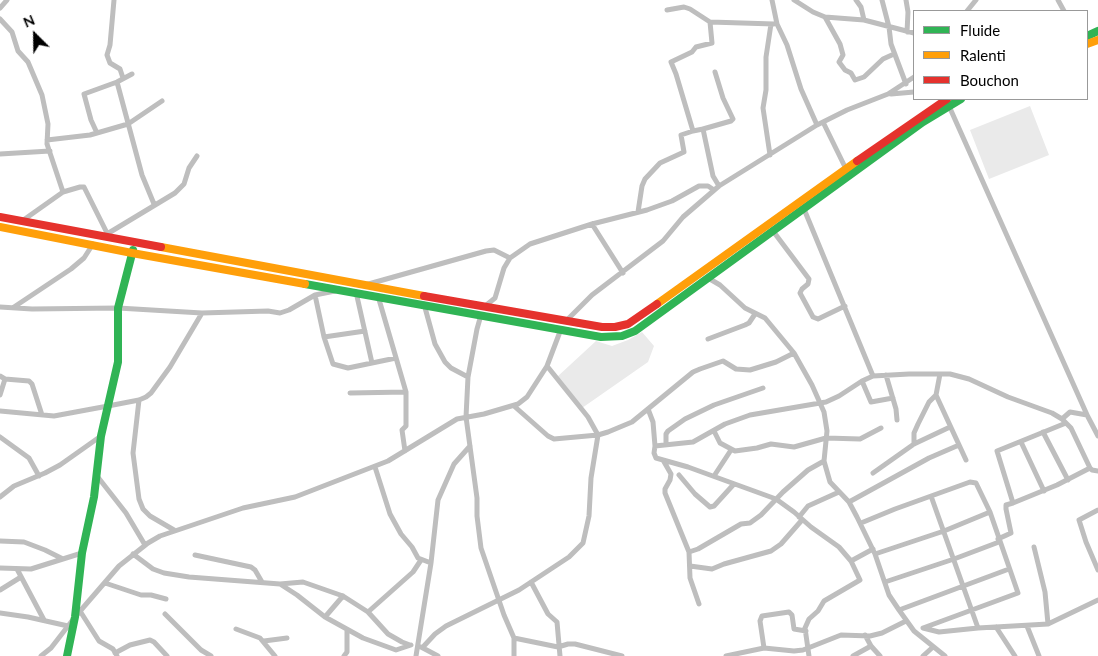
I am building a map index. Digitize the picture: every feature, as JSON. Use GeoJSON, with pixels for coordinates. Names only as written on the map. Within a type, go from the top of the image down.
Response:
{"type":"FeatureCollection","features":[{"type":"Feature","properties":{"kind":"street"},"geometry":{"type":"LineString","coordinates":[[0,8],[7,0]]}},
{"type":"Feature","properties":{"kind":"street"},"geometry":{"type":"LineString","coordinates":[[114,0],[110,45],[107,54],[110,63],[120,69],[124,78]]}},
{"type":"Feature","properties":{"kind":"street"},"geometry":{"type":"LineString","coordinates":[[770,155],[762,108],[766,90],[766,57],[774,24],[772,0]]}},
{"type":"Feature","properties":{"kind":"street"},"geometry":{"type":"LineString","coordinates":[[794,0],[825,17],[864,20],[913,33]]}},
{"type":"Feature","properties":{"kind":"street"},"geometry":{"type":"LineString","coordinates":[[856,0],[861,7],[864,20]]}},
{"type":"Feature","properties":{"kind":"street"},"geometry":{"type":"LineString","coordinates":[[882,0],[894,54],[906,84]]}},
{"type":"Feature","properties":{"kind":"street"},"geometry":{"type":"LineString","coordinates":[[906,0],[907,32]]}},
{"type":"Feature","properties":{"kind":"street"},"geometry":{"type":"LineString","coordinates":[[968,10],[976,0]]}},
{"type":"Feature","properties":{"kind":"street"},"geometry":{"type":"LineString","coordinates":[[667,10],[684,7],[710,22],[774,24]]}},
{"type":"Feature","properties":{"kind":"street"},"geometry":{"type":"LineString","coordinates":[[825,17],[840,44],[843,55],[839,60],[840,63],[851,73],[855,80],[864,77],[883,59],[894,54]]}},
{"type":"Feature","properties":{"kind":"street"},"geometry":{"type":"LineString","coordinates":[[0,19],[12,32],[18,51],[28,62],[42,95],[48,124],[47,140],[63,192]]}},
{"type":"Feature","properties":{"kind":"street"},"geometry":{"type":"LineString","coordinates":[[693,131],[671,62],[692,52],[696,47],[712,43],[710,22]]}},
{"type":"Feature","properties":{"kind":"street"},"geometry":{"type":"LineString","coordinates":[[774,24],[787,45],[801,89],[818,125]]}},
{"type":"Feature","properties":{"kind":"street"},"geometry":{"type":"LineString","coordinates":[[638,212],[645,179],[660,162],[684,152],[681,136],[733,119],[723,98],[715,72]]}},
{"type":"Feature","properties":{"kind":"street"},"geometry":{"type":"LineString","coordinates":[[98,133],[91,120],[84,95],[87,92],[117,82],[132,74]]}},
{"type":"Feature","properties":{"kind":"street"},"geometry":{"type":"LineString","coordinates":[[566,321],[592,296],[663,241],[683,217],[717,188],[823,122],[847,110],[888,94],[913,79]]}},
{"type":"Feature","properties":{"kind":"street"},"geometry":{"type":"LineString","coordinates":[[117,82],[142,175],[154,204]]}},
{"type":"Feature","properties":{"kind":"street"},"geometry":{"type":"LineString","coordinates":[[888,94],[913,92]]}},
{"type":"Feature","properties":{"kind":"street"},"geometry":{"type":"LineString","coordinates":[[47,140],[98,133],[128,124],[162,101]]}},
{"type":"Feature","properties":{"kind":"street"},"geometry":{"type":"LineString","coordinates":[[0,217],[363,285],[602,327],[615,327],[628,324],[846,169],[923,122],[948,102],[1098,436]]}},
{"type":"Feature","properties":{"kind":"street"},"geometry":{"type":"LineString","coordinates":[[823,122],[846,169]]}},
{"type":"Feature","properties":{"kind":"street"},"geometry":{"type":"LineString","coordinates":[[703,129],[717,188]]}},
{"type":"Feature","properties":{"kind":"street"},"geometry":{"type":"LineString","coordinates":[[0,227],[132,253],[601,337],[615,337],[629,334],[708,278],[804,209],[879,149]]}},
{"type":"Feature","properties":{"kind":"street"},"geometry":{"type":"LineString","coordinates":[[0,154],[50,151]]}},
{"type":"Feature","properties":{"kind":"street"},"geometry":{"type":"LineString","coordinates":[[104,235],[179,189],[184,184],[189,168],[197,156]]}},
{"type":"Feature","properties":{"kind":"street"},"geometry":{"type":"LineString","coordinates":[[514,656],[514,638],[504,615],[482,548],[466,417],[468,376],[477,329],[484,306],[495,298],[504,268],[510,258],[530,244],[672,201],[699,186],[717,188]]}},
{"type":"Feature","properties":{"kind":"street"},"geometry":{"type":"LineString","coordinates":[[22,221],[63,192],[84,187],[104,235]]}},
{"type":"Feature","properties":{"kind":"street"},"geometry":{"type":"LineString","coordinates":[[804,209],[873,376]]}},
{"type":"Feature","properties":{"kind":"street"},"geometry":{"type":"LineString","coordinates":[[592,224],[623,273]]}},
{"type":"Feature","properties":{"kind":"street"},"geometry":{"type":"LineString","coordinates":[[773,231],[809,279],[808,284],[800,293],[813,317],[818,319],[845,306]]}},
{"type":"Feature","properties":{"kind":"street"},"geometry":{"type":"LineString","coordinates":[[67,656],[77,614],[82,553],[92,512],[101,436],[118,362],[118,308],[134,243]]}},
{"type":"Feature","properties":{"kind":"street"},"geometry":{"type":"LineString","coordinates":[[13,308],[71,269],[84,258],[93,244]]}},
{"type":"Feature","properties":{"kind":"street"},"geometry":{"type":"LineString","coordinates":[[363,285],[486,251],[494,250],[510,258]]}},
{"type":"Feature","properties":{"kind":"street"},"geometry":{"type":"LineString","coordinates":[[708,278],[720,285],[745,308],[768,321],[794,353],[820,403],[825,418],[824,461],[830,482],[848,502],[861,523],[874,552],[889,595],[914,631],[945,656]]}},
{"type":"Feature","properties":{"kind":"street"},"geometry":{"type":"LineString","coordinates":[[0,306],[32,309],[118,308],[202,313],[268,311],[280,313],[315,295],[343,290]]}},
{"type":"Feature","properties":{"kind":"street"},"geometry":{"type":"LineString","coordinates":[[356,292],[372,363]]}},
{"type":"Feature","properties":{"kind":"street"},"geometry":{"type":"LineString","coordinates":[[315,295],[324,337],[333,364],[348,368],[396,358]]}},
{"type":"Feature","properties":{"kind":"street"},"geometry":{"type":"LineString","coordinates":[[378,296],[406,392],[406,426],[402,430],[405,451]]}},
{"type":"Feature","properties":{"kind":"street"},"geometry":{"type":"LineString","coordinates":[[424,304],[435,344],[445,362],[451,368],[468,376]]}},
{"type":"Feature","properties":{"kind":"street"},"geometry":{"type":"LineString","coordinates":[[0,411],[54,416],[139,400],[151,393],[170,367],[202,313]]}},
{"type":"Feature","properties":{"kind":"street"},"geometry":{"type":"LineString","coordinates":[[708,339],[745,325],[755,314]]}},
{"type":"Feature","properties":{"kind":"street"},"geometry":{"type":"LineString","coordinates":[[41,656],[51,648],[104,582],[132,554],[145,545],[174,530],[254,505],[295,497],[375,467],[405,451],[452,421],[514,406],[527,397],[547,366],[561,329]]}},
{"type":"Feature","properties":{"kind":"street"},"geometry":{"type":"LineString","coordinates":[[324,337],[364,331]]}},
{"type":"Feature","properties":{"kind":"street"},"geometry":{"type":"LineString","coordinates":[[514,406],[548,436],[554,439],[598,435],[632,422],[700,368],[723,361],[736,369],[750,370],[776,362],[794,353]]}},
{"type":"Feature","properties":{"kind":"street"},"geometry":{"type":"LineString","coordinates":[[423,648],[434,634],[446,626],[500,600],[531,582],[569,557],[583,543],[589,516],[591,478],[598,435],[588,417],[547,366]]}},
{"type":"Feature","properties":{"kind":"street"},"geometry":{"type":"LineString","coordinates":[[914,444],[914,433],[929,402],[936,395],[940,374]]}},
{"type":"Feature","properties":{"kind":"street"},"geometry":{"type":"LineString","coordinates":[[655,446],[693,442],[725,424],[750,415],[820,403],[839,396],[873,376],[950,374],[970,379],[1008,397],[1052,413],[1064,421],[1090,468],[1098,471]]}},
{"type":"Feature","properties":{"kind":"street"},"geometry":{"type":"LineString","coordinates":[[886,375],[896,409],[897,420]]}},
{"type":"Feature","properties":{"kind":"street"},"geometry":{"type":"LineString","coordinates":[[0,395],[3,377],[32,384],[42,416]]}},
{"type":"Feature","properties":{"kind":"street"},"geometry":{"type":"LineString","coordinates":[[862,381],[871,402],[893,398]]}},
{"type":"Feature","properties":{"kind":"street"},"geometry":{"type":"LineString","coordinates":[[666,444],[666,434],[668,431],[685,419],[714,405],[763,388]]}},
{"type":"Feature","properties":{"kind":"street"},"geometry":{"type":"LineString","coordinates":[[350,393],[406,392]]}},
{"type":"Feature","properties":{"kind":"street"},"geometry":{"type":"LineString","coordinates":[[936,395],[966,460]]}},
{"type":"Feature","properties":{"kind":"street"},"geometry":{"type":"LineString","coordinates":[[139,400],[133,453],[139,499],[143,509],[150,516],[174,530]]}},
{"type":"Feature","properties":{"kind":"street"},"geometry":{"type":"LineString","coordinates":[[648,409],[653,422],[655,456],[776,499],[839,547],[851,561],[860,581],[824,601],[818,611],[809,619],[805,626],[809,656]]}},
{"type":"Feature","properties":{"kind":"street"},"geometry":{"type":"LineString","coordinates":[[1013,503],[996,451],[1044,432],[1064,421],[1070,412],[1084,414],[1088,417]]}},
{"type":"Feature","properties":{"kind":"street"},"geometry":{"type":"LineString","coordinates":[[873,473],[914,444],[950,427]]}},
{"type":"Feature","properties":{"kind":"street"},"geometry":{"type":"LineString","coordinates":[[714,431],[720,443],[734,451],[772,444],[794,447],[826,438],[860,439],[881,428]]}},
{"type":"Feature","properties":{"kind":"street"},"geometry":{"type":"LineString","coordinates":[[1044,432],[1068,480]]}},
{"type":"Feature","properties":{"kind":"street"},"geometry":{"type":"LineString","coordinates":[[0,497],[8,490],[60,465],[101,436]]}},
{"type":"Feature","properties":{"kind":"street"},"geometry":{"type":"LineString","coordinates":[[0,437],[29,458],[38,476]]}},
{"type":"Feature","properties":{"kind":"street"},"geometry":{"type":"LineString","coordinates":[[1021,442],[1044,491]]}},
{"type":"Feature","properties":{"kind":"street"},"geometry":{"type":"LineString","coordinates":[[848,502],[929,458],[959,445]]}},
{"type":"Feature","properties":{"kind":"street"},"geometry":{"type":"LineString","coordinates":[[416,656],[438,500],[454,464],[470,446]]}},
{"type":"Feature","properties":{"kind":"street"},"geometry":{"type":"LineString","coordinates":[[714,476],[731,450]]}},
{"type":"Feature","properties":{"kind":"street"},"geometry":{"type":"LineString","coordinates":[[663,460],[670,474],[670,480],[665,489],[667,499],[689,552],[690,578],[699,604]]}},
{"type":"Feature","properties":{"kind":"street"},"geometry":{"type":"LineString","coordinates":[[689,552],[698,549],[741,524],[750,523],[761,515],[808,470],[824,461]]}},
{"type":"Feature","properties":{"kind":"street"},"geometry":{"type":"LineString","coordinates":[[375,467],[390,514],[401,534],[420,560],[430,563]]}},
{"type":"Feature","properties":{"kind":"street"},"geometry":{"type":"LineString","coordinates":[[885,582],[954,560],[999,541],[1011,533],[1006,507],[1068,480],[1090,468]]}},
{"type":"Feature","properties":{"kind":"street"},"geometry":{"type":"LineString","coordinates":[[679,475],[690,489],[710,508],[734,484]]}},
{"type":"Feature","properties":{"kind":"street"},"geometry":{"type":"LineString","coordinates":[[97,476],[126,513],[145,545]]}},
{"type":"Feature","properties":{"kind":"street"},"geometry":{"type":"LineString","coordinates":[[861,523],[931,496],[974,482],[990,512],[1018,593],[914,631]]}},
{"type":"Feature","properties":{"kind":"street"},"geometry":{"type":"LineString","coordinates":[[690,566],[712,569],[771,551],[780,544],[808,506],[839,492]]}},
{"type":"Feature","properties":{"kind":"street"},"geometry":{"type":"LineString","coordinates":[[931,496],[978,628]]}},
{"type":"Feature","properties":{"kind":"street"},"geometry":{"type":"LineString","coordinates":[[1098,510],[1080,520],[1098,570]]}},
{"type":"Feature","properties":{"kind":"street"},"geometry":{"type":"LineString","coordinates":[[851,561],[874,552],[944,531],[990,512]]}},
{"type":"Feature","properties":{"kind":"street"},"geometry":{"type":"LineString","coordinates":[[0,541],[24,542],[63,559]]}},
{"type":"Feature","properties":{"kind":"street"},"geometry":{"type":"LineString","coordinates":[[1034,547],[1045,592],[1048,624]]}},
{"type":"Feature","properties":{"kind":"street"},"geometry":{"type":"LineString","coordinates":[[1090,551],[1098,550]]}},
{"type":"Feature","properties":{"kind":"street"},"geometry":{"type":"LineString","coordinates":[[0,568],[17,570],[41,567],[82,553]]}},
{"type":"Feature","properties":{"kind":"street"},"geometry":{"type":"LineString","coordinates":[[132,554],[153,569],[164,573],[190,577],[280,584],[303,582],[344,596],[368,612],[388,634],[402,642],[417,645],[438,656]]}},
{"type":"Feature","properties":{"kind":"street"},"geometry":{"type":"LineString","coordinates":[[195,555],[251,567],[262,582]]}},
{"type":"Feature","properties":{"kind":"street"},"geometry":{"type":"LineString","coordinates":[[368,612],[413,572],[420,560]]}},
{"type":"Feature","properties":{"kind":"street"},"geometry":{"type":"LineString","coordinates":[[899,610],[1009,569]]}},
{"type":"Feature","properties":{"kind":"street"},"geometry":{"type":"LineString","coordinates":[[17,570],[44,620]]}},
{"type":"Feature","properties":{"kind":"street"},"geometry":{"type":"LineString","coordinates":[[0,590],[21,577]]}},
{"type":"Feature","properties":{"kind":"street"},"geometry":{"type":"LineString","coordinates":[[104,582],[141,595],[166,598]]}},
{"type":"Feature","properties":{"kind":"street"},"geometry":{"type":"LineString","coordinates":[[531,582],[548,614],[557,622],[560,656]]}},
{"type":"Feature","properties":{"kind":"street"},"geometry":{"type":"LineString","coordinates":[[280,584],[347,631],[396,650],[411,645]]}},
{"type":"Feature","properties":{"kind":"street"},"geometry":{"type":"LineString","coordinates":[[325,617],[344,596]]}},
{"type":"Feature","properties":{"kind":"street"},"geometry":{"type":"LineString","coordinates":[[923,628],[939,632],[1048,624],[1098,600]]}},
{"type":"Feature","properties":{"kind":"street"},"geometry":{"type":"LineString","coordinates":[[764,648],[760,622],[762,616],[789,612],[792,615],[794,629],[806,631]]}},
{"type":"Feature","properties":{"kind":"street"},"geometry":{"type":"LineString","coordinates":[[0,613],[68,626]]}},
{"type":"Feature","properties":{"kind":"street"},"geometry":{"type":"LineString","coordinates":[[77,614],[99,641],[113,649],[116,654],[130,645],[150,640],[167,656]]}},
{"type":"Feature","properties":{"kind":"street"},"geometry":{"type":"LineString","coordinates":[[165,614],[201,650],[211,656]]}},
{"type":"Feature","properties":{"kind":"street"},"geometry":{"type":"LineString","coordinates":[[726,656],[751,653],[764,648],[794,651],[808,648],[841,635],[882,633],[906,620]]}},
{"type":"Feature","properties":{"kind":"street"},"geometry":{"type":"LineString","coordinates":[[1027,626],[1039,656]]}},
{"type":"Feature","properties":{"kind":"street"},"geometry":{"type":"LineString","coordinates":[[996,628],[1015,656]]}},
{"type":"Feature","properties":{"kind":"street"},"geometry":{"type":"LineString","coordinates":[[236,629],[253,634],[264,641],[275,656]]}},
{"type":"Feature","properties":{"kind":"street"},"geometry":{"type":"LineString","coordinates":[[344,656],[347,652],[347,631]]}},
{"type":"Feature","properties":{"kind":"street"},"geometry":{"type":"LineString","coordinates":[[865,635],[871,646],[880,656]]}},
{"type":"Feature","properties":{"kind":"street"},"geometry":{"type":"LineString","coordinates":[[264,641],[287,638]]}},
{"type":"Feature","properties":{"kind":"street"},"geometry":{"type":"LineString","coordinates":[[514,638],[558,648],[568,644],[575,644],[622,656]]}},
{"type":"Feature","properties":{"kind":"street"},"geometry":{"type":"LineString","coordinates":[[853,656],[871,646]]}},
{"type":"Feature","properties":{"kind":"street"},"geometry":{"type":"LineString","coordinates":[[923,656],[932,647]]}},
{"type":"Feature","properties":{"kind":"shaded area"},"geometry":{"type":"Polygon","coordinates":[[[1030,106],[1049,155],[989,179],[970,130],[1030,106]]]}},
{"type":"Feature","properties":{"kind":"shaded area"},"geometry":{"type":"Polygon","coordinates":[[[642,332],[654,346],[648,362],[582,408],[557,377],[596,341],[612,346],[642,332]]]}},
{"type":"Feature","properties":{"kind":"traffic: fast"},"geometry":{"type":"LineString","coordinates":[[1088,36],[1098,31]]}},
{"type":"Feature","properties":{"kind":"traffic: fast"},"geometry":{"type":"LineString","coordinates":[[305,284],[601,337],[622,336],[635,331],[923,122],[959,100]]}},
{"type":"Feature","properties":{"kind":"traffic: fast"},"geometry":{"type":"LineString","coordinates":[[67,656],[75,617],[82,553],[94,497],[101,436],[118,362],[118,308],[133,250]]}},
{"type":"Feature","properties":{"kind":"traffic: slow"},"geometry":{"type":"LineString","coordinates":[[1088,44],[1098,40]]}},
{"type":"Feature","properties":{"kind":"traffic: slow"},"geometry":{"type":"LineString","coordinates":[[657,304],[857,161]]}},
{"type":"Feature","properties":{"kind":"traffic: slow"},"geometry":{"type":"LineString","coordinates":[[0,227],[305,284]]}},
{"type":"Feature","properties":{"kind":"traffic: slow"},"geometry":{"type":"LineString","coordinates":[[161,247],[424,296]]}},
{"type":"Feature","properties":{"kind":"traffic: jam"},"geometry":{"type":"LineString","coordinates":[[857,161],[946,100]]}},
{"type":"Feature","properties":{"kind":"traffic: jam"},"geometry":{"type":"LineString","coordinates":[[0,217],[161,247]]}},
{"type":"Feature","properties":{"kind":"traffic: jam"},"geometry":{"type":"LineString","coordinates":[[424,296],[602,327],[628,324],[657,304]]}}]}
